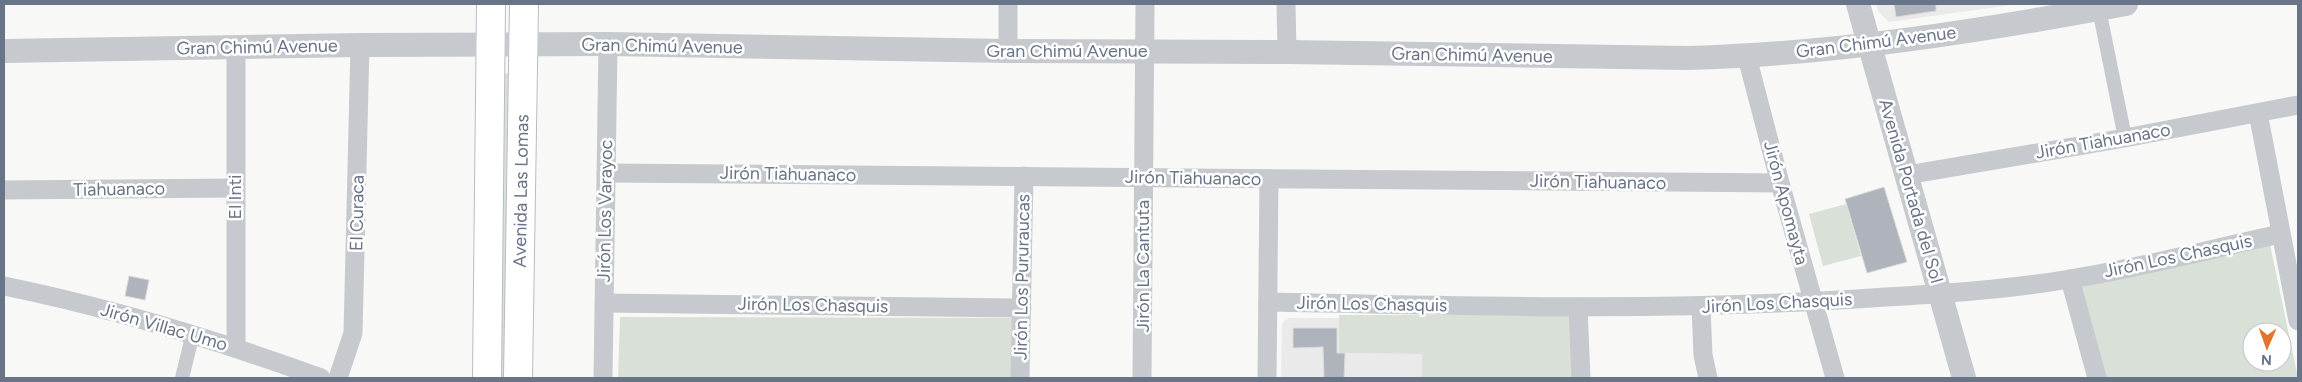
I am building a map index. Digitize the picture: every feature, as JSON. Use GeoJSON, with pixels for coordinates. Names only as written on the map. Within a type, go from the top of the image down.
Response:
{"type":"FeatureCollection","features":[{"type":"Feature","properties":{"kind":"main road","name":"Avenida Las Lomas"},"geometry":{"type":"LineString","coordinates":[[487,378],[490,4]]}},
{"type":"Feature","properties":{"kind":"main road","name":"Avenida Las Lomas"},"geometry":{"type":"LineString","coordinates":[[518,378],[524,4]]}},
{"type":"Feature","properties":{"kind":"street"},"geometry":{"type":"LineString","coordinates":[[1008,4],[1008,51]]}},
{"type":"Feature","properties":{"kind":"street","name":"Jirón La Cantuta"},"geometry":{"type":"LineString","coordinates":[[1142,378],[1145,4]]}},
{"type":"Feature","properties":{"kind":"street"},"geometry":{"type":"LineString","coordinates":[[1286,4],[1286,52]]}},
{"type":"Feature","properties":{"kind":"street","name":"Avenida Portada del Sol"},"geometry":{"type":"LineString","coordinates":[[1858,4],[1964,378]]}},
{"type":"Feature","properties":{"kind":"street","name":"Gran Chimú Avenue"},"geometry":{"type":"LineString","coordinates":[[4,51],[360,45],[524,46],[608,44],[1008,51],[1747,57],[1870,45],[2012,25],[2126,4]]}},
{"type":"Feature","properties":{"kind":"street"},"geometry":{"type":"LineString","coordinates":[[2099,9],[2125,138]]}},
{"type":"Feature","properties":{"kind":"street","name":"Jirón Los Varayoc"},"geometry":{"type":"LineString","coordinates":[[603,378],[608,44]]}},
{"type":"Feature","properties":{"kind":"street","name":"El Curaca"},"geometry":{"type":"LineString","coordinates":[[338,378],[353,333],[360,45]]}},
{"type":"Feature","properties":{"kind":"street","name":"El Inti"},"geometry":{"type":"LineString","coordinates":[[236,47],[236,347]]}},
{"type":"Feature","properties":{"kind":"street","name":"Jirón Apomayta"},"geometry":{"type":"LineString","coordinates":[[1747,57],[1780,184],[1836,378]]}},
{"type":"Feature","properties":{"kind":"street","name":"Jirón Tiahuanaco"},"geometry":{"type":"LineString","coordinates":[[1907,175],[2125,138],[2298,104]]}},
{"type":"Feature","properties":{"kind":"street"},"geometry":{"type":"LineString","coordinates":[[2258,113],[2298,321]]}},
{"type":"Feature","properties":{"kind":"street","name":"Jirón Tiahuanaco"},"geometry":{"type":"LineString","coordinates":[[606,172],[1780,184]]}},
{"type":"Feature","properties":{"kind":"street","name":"Jirón Los Pururaucas"},"geometry":{"type":"LineString","coordinates":[[1020,378],[1024,176]]}},
{"type":"Feature","properties":{"kind":"street"},"geometry":{"type":"LineString","coordinates":[[1267,378],[1269,179]]}},
{"type":"Feature","properties":{"kind":"street","name":"Tiahuanaco"},"geometry":{"type":"LineString","coordinates":[[4,190],[235,188]]}},
{"type":"Feature","properties":{"kind":"street","name":"Jirón Los Chasquis"},"geometry":{"type":"LineString","coordinates":[[1268,302],[1578,308],[1701,307],[1940,294],[2070,279],[2280,234]]}},
{"type":"Feature","properties":{"kind":"street"},"geometry":{"type":"LineString","coordinates":[[2070,279],[2097,378]]}},
{"type":"Feature","properties":{"kind":"street","name":"Jirón Villac Umo"},"geometry":{"type":"LineString","coordinates":[[4,286],[193,333],[321,378]]}},
{"type":"Feature","properties":{"kind":"street","name":"Jirón Los Chasquis"},"geometry":{"type":"LineString","coordinates":[[604,303],[1022,308]]}},
{"type":"Feature","properties":{"kind":"street"},"geometry":{"type":"LineString","coordinates":[[1701,307],[1703,355],[1708,378]]}},
{"type":"Feature","properties":{"kind":"street"},"geometry":{"type":"LineString","coordinates":[[1578,308],[1581,378]]}},
{"type":"Feature","properties":{"kind":"street"},"geometry":{"type":"LineString","coordinates":[[182,378],[193,333]]}},
{"type":"Feature","properties":{"kind":"shaded area"},"geometry":{"type":"Polygon","coordinates":[[[1876,4],[2018,4],[1889,22],[1878,11],[1876,4]]]}},
{"type":"Feature","properties":{"kind":"shaded area"},"geometry":{"type":"Polygon","coordinates":[[[501,73],[512,74],[508,378],[499,378],[501,73]]]}},
{"type":"Feature","properties":{"kind":"shaded area"},"geometry":{"type":"Polygon","coordinates":[[[1846,204],[1861,256],[1823,266],[1809,214],[1846,204]]]}},
{"type":"Feature","properties":{"kind":"shaded area"},"geometry":{"type":"Polygon","coordinates":[[[2270,244],[2286,322],[2242,322],[2242,372],[2292,372],[2292,349],[2298,378],[2103,378],[2078,282],[2270,244]]]}},
{"type":"Feature","properties":{"kind":"shaded area"},"geometry":{"type":"Polygon","coordinates":[[[1339,315],[1569,315],[1574,378],[1422,378],[1422,354],[1339,353],[1339,315]]]}},
{"type":"Feature","properties":{"kind":"shaded area"},"geometry":{"type":"Polygon","coordinates":[[[620,317],[1012,318],[1011,378],[618,378],[620,317]]]}},
{"type":"Feature","properties":{"kind":"shaded area"},"geometry":{"type":"Polygon","coordinates":[[[1289,318],[1339,318],[1339,353],[1423,354],[1422,378],[1281,378],[1282,323],[1289,318]]]}},
{"type":"Feature","properties":{"kind":"building"},"geometry":{"type":"Polygon","coordinates":[[[1894,4],[1936,4],[1936,11],[1896,17],[1894,4]]]}},
{"type":"Feature","properties":{"kind":"building"},"geometry":{"type":"Polygon","coordinates":[[[1884,187],[1907,262],[1867,273],[1845,199],[1884,187]]]}},
{"type":"Feature","properties":{"kind":"building"},"geometry":{"type":"Polygon","coordinates":[[[129,276],[149,280],[145,300],[125,296],[129,276]]]}},
{"type":"Feature","properties":{"kind":"building"},"geometry":{"type":"Polygon","coordinates":[[[1293,328],[1337,328],[1337,353],[1345,353],[1344,378],[1324,378],[1323,347],[1293,348],[1293,328]]]}}]}
